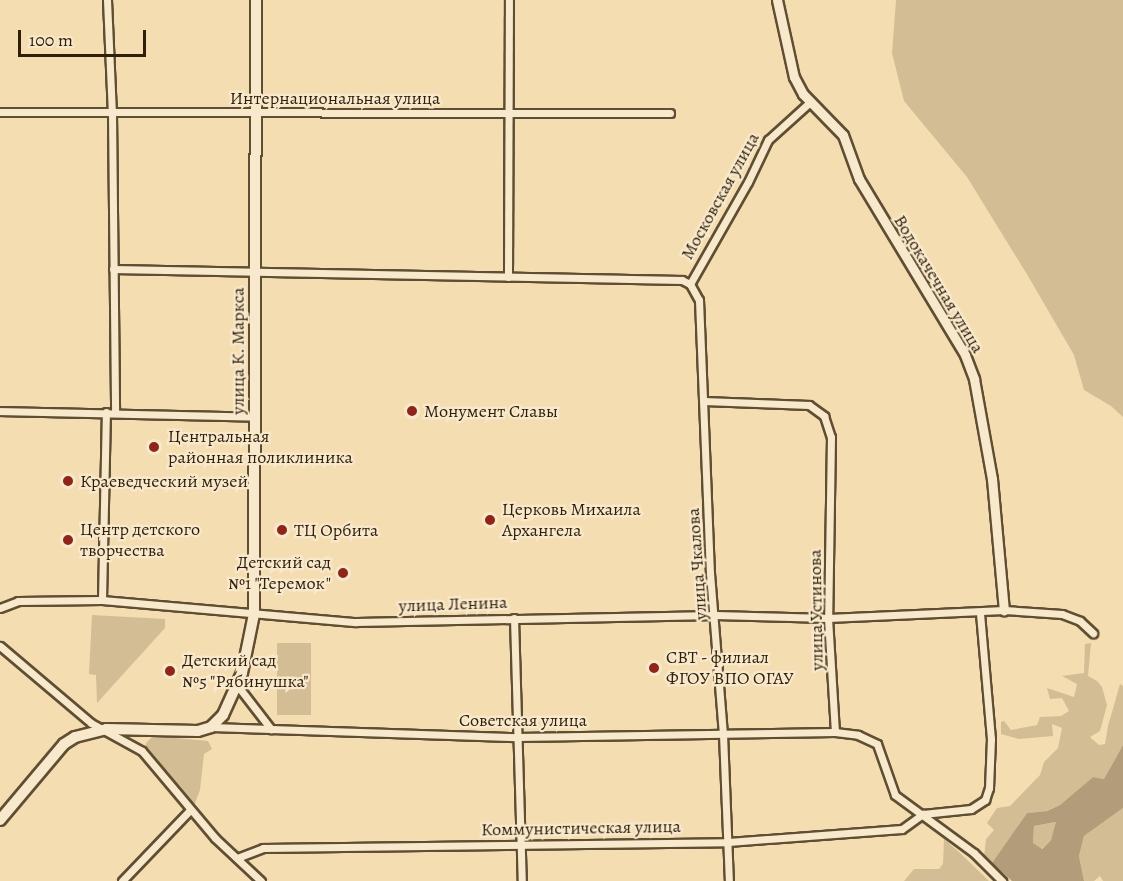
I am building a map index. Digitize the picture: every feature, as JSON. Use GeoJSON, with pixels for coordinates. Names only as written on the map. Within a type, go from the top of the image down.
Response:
{"type":"FeatureCollection","features":[{"type":"Feature","properties":{"kind":"main road","name":"улица К. Маркса"},"geometry":{"type":"LineString","coordinates":[[211,727],[223,715],[237,686],[254,614],[256,0]]}},
{"type":"Feature","properties":{"kind":"main road"},"geometry":{"type":"LineString","coordinates":[[0,820],[64,744],[75,737],[106,729],[198,731],[211,727]]}},
{"type":"Feature","properties":{"kind":"street"},"geometry":{"type":"LineString","coordinates":[[107,0],[112,114],[115,412]]}},
{"type":"Feature","properties":{"kind":"street"},"geometry":{"type":"LineString","coordinates":[[508,0],[508,277]]}},
{"type":"Feature","properties":{"kind":"street"},"geometry":{"type":"LineString","coordinates":[[777,0],[794,77],[809,103]]}},
{"type":"Feature","properties":{"kind":"street","name":"Московская улица"},"geometry":{"type":"LineString","coordinates":[[690,284],[748,182],[768,140],[809,103]]}},
{"type":"Feature","properties":{"kind":"street","name":"Водокачечная улица"},"geometry":{"type":"LineString","coordinates":[[809,103],[843,135],[858,179],[965,355],[974,379],[992,479],[1004,610]]}},
{"type":"Feature","properties":{"kind":"street","name":"Интернациональная улица"},"geometry":{"type":"LineString","coordinates":[[0,112],[112,114],[669,113]]}},
{"type":"Feature","properties":{"kind":"street"},"geometry":{"type":"LineString","coordinates":[[113,269],[682,280],[690,284]]}},
{"type":"Feature","properties":{"kind":"street","name":"улица Чкалова"},"geometry":{"type":"LineString","coordinates":[[690,284],[699,300],[710,573],[723,734],[729,881]]}},
{"type":"Feature","properties":{"kind":"street","name":"улица Устинова"},"geometry":{"type":"LineString","coordinates":[[704,401],[809,405],[825,416],[831,437],[828,618],[835,732]]}},
{"type":"Feature","properties":{"kind":"street"},"geometry":{"type":"LineString","coordinates":[[0,411],[255,417]]}},
{"type":"Feature","properties":{"kind":"street"},"geometry":{"type":"LineString","coordinates":[[102,600],[106,412]]}},
{"type":"Feature","properties":{"kind":"street","name":"улица Ленина"},"geometry":{"type":"LineString","coordinates":[[0,608],[18,601],[102,600],[356,622],[715,615],[828,618],[1004,610],[1062,614],[1080,621],[1093,633]]}},
{"type":"Feature","properties":{"kind":"street"},"geometry":{"type":"LineString","coordinates":[[923,814],[971,809],[985,800],[989,788],[991,739],[980,612]]}},
{"type":"Feature","properties":{"kind":"street"},"geometry":{"type":"LineString","coordinates":[[514,618],[522,881]]}},
{"type":"Feature","properties":{"kind":"street"},"geometry":{"type":"LineString","coordinates":[[0,646],[91,723],[106,729],[142,751],[215,838],[261,881]]}},
{"type":"Feature","properties":{"kind":"street"},"geometry":{"type":"LineString","coordinates":[[237,686],[271,729]]}},
{"type":"Feature","properties":{"kind":"street","name":"Советская улица"},"geometry":{"type":"LineString","coordinates":[[211,727],[517,736],[835,732]]}},
{"type":"Feature","properties":{"kind":"street"},"geometry":{"type":"LineString","coordinates":[[835,732],[858,735],[877,744],[896,795],[974,853],[1002,881]]}},
{"type":"Feature","properties":{"kind":"street"},"geometry":{"type":"LineString","coordinates":[[122,881],[190,810]]}},
{"type":"Feature","properties":{"kind":"street","name":"Коммунистическая улица"},"geometry":{"type":"LineString","coordinates":[[237,858],[263,848],[728,842],[902,829],[923,814]]}},
{"type":"Feature","properties":{"kind":"shaded area"},"geometry":{"type":"Polygon","coordinates":[[[896,0],[1123,0],[1123,417],[1111,406],[1084,390],[1074,355],[967,177],[904,101],[892,53],[896,0]]]}},
{"type":"Feature","properties":{"kind":"shaded area"},"geometry":{"type":"Polygon","coordinates":[[[92,615],[165,619],[165,628],[97,703],[96,675],[89,674],[92,615]]]}},
{"type":"Feature","properties":{"kind":"shaded area"},"geometry":{"type":"Polygon","coordinates":[[[277,643],[311,643],[311,715],[277,715],[277,643]]]}},
{"type":"Feature","properties":{"kind":"shaded area"},"geometry":{"type":"Polygon","coordinates":[[[1091,643],[1088,676],[1102,687],[1107,705],[1100,731],[1090,737],[1099,745],[1105,744],[1120,684],[1123,686],[1123,745],[1104,779],[1093,777],[1060,805],[1046,811],[1027,813],[992,863],[984,857],[986,839],[994,830],[987,823],[997,808],[1010,806],[1040,775],[1044,762],[1058,748],[1062,728],[1052,724],[1053,736],[1019,739],[1001,734],[1001,722],[1004,721],[1011,730],[1037,725],[1040,717],[1061,716],[1069,711],[1062,698],[1050,699],[1047,688],[1074,697],[1077,684],[1062,676],[1084,673],[1085,644],[1091,643]]]}},
{"type":"Feature","properties":{"kind":"shaded area"},"geometry":{"type":"Polygon","coordinates":[[[153,736],[208,741],[212,749],[204,754],[200,790],[194,806],[145,750],[146,743],[153,736]]]}},
{"type":"Feature","properties":{"kind":"shaded area"},"geometry":{"type":"Polygon","coordinates":[[[1123,745],[1123,808],[1084,836],[1079,856],[1084,881],[1012,881],[992,863],[1027,813],[1047,811],[1060,805],[1093,777],[1104,779],[1123,745]],[[1056,822],[1034,826],[1033,843],[1042,849],[1051,840],[1056,822]]]}},
{"type":"Feature","properties":{"kind":"shaded area"},"geometry":{"type":"Polygon","coordinates":[[[1123,808],[1123,881],[1103,881],[1100,876],[1094,881],[1084,881],[1079,856],[1084,836],[1123,808]]]}},
{"type":"Feature","properties":{"kind":"shaded area"},"geometry":{"type":"Polygon","coordinates":[[[1057,822],[1051,840],[1041,849],[1033,843],[1034,826],[1057,822]]]}},
{"type":"Feature","properties":{"kind":"shaded area"},"geometry":{"type":"Polygon","coordinates":[[[944,839],[989,881],[904,881],[914,869],[939,869],[943,864],[944,839]]]}},
{"type":"Feature","properties":{"kind":"place","name":"Монумент Славы"},"geometry":{"type":"Point","coordinates":[412,411]}},
{"type":"Feature","properties":{"kind":"place","name":"Центральная районная поликлиника"},"geometry":{"type":"Point","coordinates":[154,447]}},
{"type":"Feature","properties":{"kind":"place","name":"Краеведческий музей"},"geometry":{"type":"Point","coordinates":[68,481]}},
{"type":"Feature","properties":{"kind":"place","name":"Церковь Михаила Архангела"},"geometry":{"type":"Point","coordinates":[490,520]}},
{"type":"Feature","properties":{"kind":"place","name":"ТЦ Орбита"},"geometry":{"type":"Point","coordinates":[282,530]}},
{"type":"Feature","properties":{"kind":"place","name":"Центр детского творчества"},"geometry":{"type":"Point","coordinates":[68,540]}},
{"type":"Feature","properties":{"kind":"place","name":"Детский сад №1 \"Теремок\""},"geometry":{"type":"Point","coordinates":[343,573]}},
{"type":"Feature","properties":{"kind":"place","name":"СВТ - филиал ФГОУ ВПО ОГАУ"},"geometry":{"type":"Point","coordinates":[654,668]}},
{"type":"Feature","properties":{"kind":"place","name":"Детский сад №5 \"Рябинушка\""},"geometry":{"type":"Point","coordinates":[170,671]}}]}
